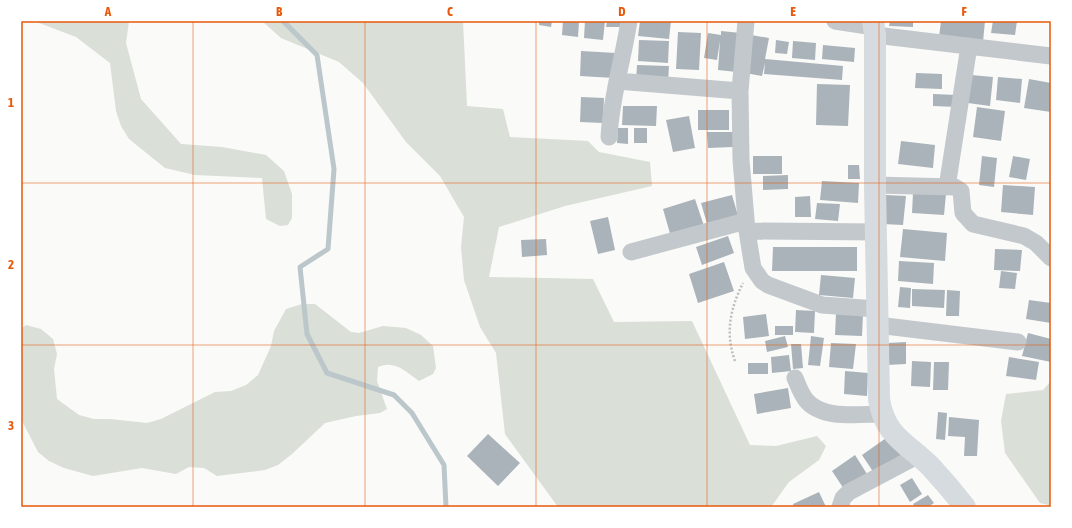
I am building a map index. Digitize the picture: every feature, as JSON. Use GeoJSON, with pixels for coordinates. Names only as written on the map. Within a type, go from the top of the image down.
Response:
{"type":"FeatureCollection","features":[{"type":"Feature","properties":{"kind":"street"},"geometry":{"type":"LineString","coordinates":[[609,137],[610,116],[629,21]]}},
{"type":"Feature","properties":{"kind":"street"},"geometry":{"type":"LineString","coordinates":[[746,21],[740,91],[741,160],[747,226],[753,268],[762,281],[768,285],[822,305],[877,317],[1018,342]]}},
{"type":"Feature","properties":{"kind":"street"},"geometry":{"type":"LineString","coordinates":[[835,21],[969,46],[1051,56]]}},
{"type":"Feature","properties":{"kind":"street"},"geometry":{"type":"LineString","coordinates":[[874,28],[874,185],[879,399],[881,414],[888,428],[900,441],[930,467],[965,507]]}},
{"type":"Feature","properties":{"kind":"street"},"geometry":{"type":"LineString","coordinates":[[947,187],[969,46]]}},
{"type":"Feature","properties":{"kind":"street"},"geometry":{"type":"LineString","coordinates":[[617,81],[740,91]]}},
{"type":"Feature","properties":{"kind":"street"},"geometry":{"type":"LineString","coordinates":[[874,185],[955,187],[961,191],[963,213],[973,224],[1024,236],[1036,243],[1051,258]]}},
{"type":"Feature","properties":{"kind":"street"},"geometry":{"type":"LineString","coordinates":[[631,252],[747,226],[876,232]]}},
{"type":"Feature","properties":{"kind":"street"},"geometry":{"type":"LineString","coordinates":[[795,378],[806,400],[822,410],[839,414],[881,414]]}},
{"type":"Feature","properties":{"kind":"street"},"geometry":{"type":"LineString","coordinates":[[840,507],[843,498],[849,492],[917,456]]}},
{"type":"Feature","properties":{"kind":"path"},"geometry":{"type":"LineString","coordinates":[[735,361],[729,345],[730,320],[738,292],[745,278],[753,268]]}},
{"type":"Feature","properties":{"kind":"shaded area"},"geometry":{"type":"Polygon","coordinates":[[[34,21],[129,21],[126,43],[141,99],[181,144],[222,147],[266,155],[284,171],[292,194],[292,218],[288,225],[280,226],[266,219],[262,178],[195,175],[165,168],[129,139],[121,126],[116,111],[110,63],[76,37],[34,21]]]}},
{"type":"Feature","properties":{"kind":"shaded area"},"geometry":{"type":"Polygon","coordinates":[[[262,21],[463,21],[467,106],[503,109],[510,137],[588,141],[599,152],[650,162],[652,186],[565,206],[499,227],[489,277],[593,279],[614,322],[692,321],[750,445],[776,446],[817,436],[826,446],[819,460],[789,482],[771,507],[558,507],[505,434],[496,353],[480,327],[464,280],[461,247],[464,217],[440,176],[406,142],[363,83],[339,62],[281,38],[262,21]]]}},
{"type":"Feature","properties":{"kind":"shaded area"},"geometry":{"type":"Polygon","coordinates":[[[302,304],[315,304],[351,332],[359,333],[383,326],[406,328],[421,335],[433,346],[436,368],[433,374],[419,381],[404,370],[395,366],[384,365],[378,367],[377,381],[387,409],[380,413],[356,416],[325,423],[278,465],[265,470],[217,476],[204,468],[189,467],[176,474],[142,468],[93,476],[64,468],[49,461],[38,452],[21,419],[21,329],[26,325],[41,329],[53,339],[57,354],[54,369],[57,399],[79,415],[94,419],[110,419],[147,423],[161,419],[215,392],[231,391],[246,385],[258,375],[271,346],[274,331],[286,309],[302,304]]]}},
{"type":"Feature","properties":{"kind":"shaded area"},"geometry":{"type":"Polygon","coordinates":[[[1051,381],[1051,507],[1047,507],[1048,505],[1040,503],[1005,453],[1001,421],[1006,394],[1043,390],[1051,381]]]}},
{"type":"Feature","properties":{"kind":"building"},"geometry":{"type":"Polygon","coordinates":[[[539,21],[552,21],[551,27],[539,25],[539,21]]]}},
{"type":"Feature","properties":{"kind":"building"},"geometry":{"type":"Polygon","coordinates":[[[563,21],[579,21],[578,37],[562,35],[563,21]]]}},
{"type":"Feature","properties":{"kind":"building"},"geometry":{"type":"Polygon","coordinates":[[[585,21],[605,21],[603,40],[584,38],[585,21]]]}},
{"type":"Feature","properties":{"kind":"building"},"geometry":{"type":"Polygon","coordinates":[[[607,21],[621,21],[621,27],[606,27],[607,21]]]}},
{"type":"Feature","properties":{"kind":"building"},"geometry":{"type":"Polygon","coordinates":[[[640,21],[671,21],[669,39],[638,36],[640,21]]]}},
{"type":"Feature","properties":{"kind":"building"},"geometry":{"type":"Polygon","coordinates":[[[890,21],[913,21],[913,27],[889,26],[890,21]]]}},
{"type":"Feature","properties":{"kind":"building"},"geometry":{"type":"Polygon","coordinates":[[[941,21],[985,21],[983,42],[939,37],[941,21]]]}},
{"type":"Feature","properties":{"kind":"building"},"geometry":{"type":"Polygon","coordinates":[[[993,21],[1017,21],[1015,35],[991,33],[993,21]]]}},
{"type":"Feature","properties":{"kind":"building"},"geometry":{"type":"Polygon","coordinates":[[[721,31],[741,33],[737,72],[718,70],[720,41],[717,60],[704,58],[708,33],[721,35],[721,31]]]}},
{"type":"Feature","properties":{"kind":"building"},"geometry":{"type":"Polygon","coordinates":[[[678,32],[701,33],[699,70],[676,69],[678,32]]]}},
{"type":"Feature","properties":{"kind":"building"},"geometry":{"type":"Polygon","coordinates":[[[751,35],[769,38],[765,59],[843,66],[842,80],[764,74],[765,63],[762,76],[745,73],[751,35]]]}},
{"type":"Feature","properties":{"kind":"building"},"geometry":{"type":"Polygon","coordinates":[[[639,40],[669,41],[668,63],[638,61],[639,40]]]}},
{"type":"Feature","properties":{"kind":"building"},"geometry":{"type":"Polygon","coordinates":[[[776,40],[789,42],[787,54],[775,53],[776,40]]]}},
{"type":"Feature","properties":{"kind":"building"},"geometry":{"type":"Polygon","coordinates":[[[793,41],[816,43],[815,60],[792,58],[793,41]]]}},
{"type":"Feature","properties":{"kind":"building"},"geometry":{"type":"Polygon","coordinates":[[[823,45],[855,48],[854,62],[822,59],[823,45]]]}},
{"type":"Feature","properties":{"kind":"building"},"geometry":{"type":"Polygon","coordinates":[[[581,51],[616,53],[614,78],[580,76],[581,51]]]}},
{"type":"Feature","properties":{"kind":"building"},"geometry":{"type":"Polygon","coordinates":[[[637,65],[669,66],[668,83],[636,81],[637,65]]]}},
{"type":"Feature","properties":{"kind":"building"},"geometry":{"type":"Polygon","coordinates":[[[916,73],[942,74],[942,89],[915,88],[916,73]]]}},
{"type":"Feature","properties":{"kind":"building"},"geometry":{"type":"Polygon","coordinates":[[[971,75],[993,77],[990,106],[968,103],[971,75]]]}},
{"type":"Feature","properties":{"kind":"building"},"geometry":{"type":"Polygon","coordinates":[[[998,77],[1022,79],[1020,103],[996,100],[998,77]]]}},
{"type":"Feature","properties":{"kind":"building"},"geometry":{"type":"Polygon","coordinates":[[[1029,79],[1051,83],[1051,112],[1024,108],[1029,79]]]}},
{"type":"Feature","properties":{"kind":"building"},"geometry":{"type":"Polygon","coordinates":[[[817,84],[850,85],[848,126],[816,125],[817,84]]]}},
{"type":"Feature","properties":{"kind":"building"},"geometry":{"type":"Polygon","coordinates":[[[933,94],[957,95],[957,107],[933,106],[933,94]]]}},
{"type":"Feature","properties":{"kind":"building"},"geometry":{"type":"Polygon","coordinates":[[[581,97],[604,98],[603,123],[580,122],[581,97]]]}},
{"type":"Feature","properties":{"kind":"building"},"geometry":{"type":"Polygon","coordinates":[[[623,106],[657,106],[656,126],[622,125],[623,106]]]}},
{"type":"Feature","properties":{"kind":"building"},"geometry":{"type":"Polygon","coordinates":[[[977,107],[1005,111],[1001,141],[973,137],[977,107]]]}},
{"type":"Feature","properties":{"kind":"building"},"geometry":{"type":"Polygon","coordinates":[[[698,110],[729,110],[729,130],[698,130],[698,110]]]}},
{"type":"Feature","properties":{"kind":"building"},"geometry":{"type":"Polygon","coordinates":[[[689,116],[695,148],[673,152],[666,120],[689,116]]]}},
{"type":"Feature","properties":{"kind":"building"},"geometry":{"type":"Polygon","coordinates":[[[618,128],[628,128],[628,144],[617,143],[618,128]]]}},
{"type":"Feature","properties":{"kind":"building"},"geometry":{"type":"Polygon","coordinates":[[[634,128],[647,128],[647,143],[634,143],[634,128]]]}},
{"type":"Feature","properties":{"kind":"building"},"geometry":{"type":"Polygon","coordinates":[[[707,132],[733,132],[733,147],[708,148],[707,132]]]}},
{"type":"Feature","properties":{"kind":"building"},"geometry":{"type":"Polygon","coordinates":[[[901,141],[935,145],[933,168],[898,164],[901,141]]]}},
{"type":"Feature","properties":{"kind":"building"},"geometry":{"type":"Polygon","coordinates":[[[753,156],[782,156],[782,174],[753,174],[753,156]]]}},
{"type":"Feature","properties":{"kind":"building"},"geometry":{"type":"Polygon","coordinates":[[[982,156],[997,158],[994,187],[979,185],[982,156]]]}},
{"type":"Feature","properties":{"kind":"building"},"geometry":{"type":"Polygon","coordinates":[[[1013,156],[1030,159],[1026,180],[1009,177],[1013,156]]]}},
{"type":"Feature","properties":{"kind":"building"},"geometry":{"type":"Polygon","coordinates":[[[848,165],[859,165],[860,179],[848,179],[848,165]]]}},
{"type":"Feature","properties":{"kind":"building"},"geometry":{"type":"Polygon","coordinates":[[[788,175],[788,189],[763,190],[763,176],[788,175]]]}},
{"type":"Feature","properties":{"kind":"building"},"geometry":{"type":"Polygon","coordinates":[[[822,181],[859,183],[858,203],[820,200],[822,181]]]}},
{"type":"Feature","properties":{"kind":"building"},"geometry":{"type":"Polygon","coordinates":[[[1003,185],[1035,187],[1033,215],[1001,212],[1003,185]]]}},
{"type":"Feature","properties":{"kind":"building"},"geometry":{"type":"Polygon","coordinates":[[[913,193],[946,194],[944,215],[912,213],[913,193]]]}},
{"type":"Feature","properties":{"kind":"building"},"geometry":{"type":"Polygon","coordinates":[[[732,195],[739,219],[708,227],[701,203],[732,195]]]}},
{"type":"Feature","properties":{"kind":"building"},"geometry":{"type":"Polygon","coordinates":[[[886,195],[906,196],[903,225],[883,224],[886,195]]]}},
{"type":"Feature","properties":{"kind":"building"},"geometry":{"type":"Polygon","coordinates":[[[810,196],[811,217],[795,217],[795,197],[810,196]]]}},
{"type":"Feature","properties":{"kind":"building"},"geometry":{"type":"Polygon","coordinates":[[[695,199],[704,226],[671,237],[663,209],[695,199]]]}},
{"type":"Feature","properties":{"kind":"building"},"geometry":{"type":"Polygon","coordinates":[[[817,203],[840,204],[838,221],[815,219],[817,203]]]}},
{"type":"Feature","properties":{"kind":"building"},"geometry":{"type":"Polygon","coordinates":[[[608,217],[615,250],[598,254],[590,221],[608,217]]]}},
{"type":"Feature","properties":{"kind":"building"},"geometry":{"type":"Polygon","coordinates":[[[903,229],[947,233],[945,261],[900,257],[903,229]]]}},
{"type":"Feature","properties":{"kind":"building"},"geometry":{"type":"Polygon","coordinates":[[[728,236],[734,253],[702,265],[696,247],[728,236]]]}},
{"type":"Feature","properties":{"kind":"building"},"geometry":{"type":"Polygon","coordinates":[[[546,239],[547,255],[522,257],[521,240],[546,239]]]}},
{"type":"Feature","properties":{"kind":"building"},"geometry":{"type":"Polygon","coordinates":[[[773,247],[857,247],[857,271],[772,271],[773,247]]]}},
{"type":"Feature","properties":{"kind":"building"},"geometry":{"type":"Polygon","coordinates":[[[995,249],[1022,250],[1020,271],[994,270],[995,249]]]}},
{"type":"Feature","properties":{"kind":"building"},"geometry":{"type":"Polygon","coordinates":[[[899,261],[934,263],[933,284],[898,281],[899,261]]]}},
{"type":"Feature","properties":{"kind":"building"},"geometry":{"type":"Polygon","coordinates":[[[724,262],[734,291],[698,303],[689,274],[724,262]]]}},
{"type":"Feature","properties":{"kind":"building"},"geometry":{"type":"Polygon","coordinates":[[[1001,271],[1017,273],[1015,289],[999,288],[1001,271]]]}},
{"type":"Feature","properties":{"kind":"building"},"geometry":{"type":"Polygon","coordinates":[[[821,275],[855,278],[853,298],[819,295],[821,275]]]}},
{"type":"Feature","properties":{"kind":"building"},"geometry":{"type":"Polygon","coordinates":[[[900,287],[911,288],[910,308],[898,307],[900,287]]]}},
{"type":"Feature","properties":{"kind":"building"},"geometry":{"type":"Polygon","coordinates":[[[912,289],[945,290],[944,308],[912,306],[912,289]]]}},
{"type":"Feature","properties":{"kind":"building"},"geometry":{"type":"Polygon","coordinates":[[[947,290],[960,291],[959,316],[946,316],[947,290]]]}},
{"type":"Feature","properties":{"kind":"building"},"geometry":{"type":"Polygon","coordinates":[[[1029,300],[1051,303],[1051,323],[1026,319],[1029,300]]]}},
{"type":"Feature","properties":{"kind":"building"},"geometry":{"type":"Polygon","coordinates":[[[796,310],[815,311],[814,333],[795,332],[796,310]]]}},
{"type":"Feature","properties":{"kind":"building"},"geometry":{"type":"Polygon","coordinates":[[[836,313],[863,314],[862,336],[835,335],[836,313]]]}},
{"type":"Feature","properties":{"kind":"building"},"geometry":{"type":"Polygon","coordinates":[[[766,314],[769,336],[745,339],[743,317],[766,314]]]}},
{"type":"Feature","properties":{"kind":"building"},"geometry":{"type":"Polygon","coordinates":[[[775,326],[793,326],[793,335],[775,335],[775,326]]]}},
{"type":"Feature","properties":{"kind":"building"},"geometry":{"type":"Polygon","coordinates":[[[1028,333],[1051,339],[1051,362],[1022,356],[1028,333]]]}},
{"type":"Feature","properties":{"kind":"building"},"geometry":{"type":"Polygon","coordinates":[[[785,336],[788,347],[767,352],[765,341],[785,336]]]}},
{"type":"Feature","properties":{"kind":"building"},"geometry":{"type":"Polygon","coordinates":[[[811,336],[824,338],[820,366],[808,365],[811,336]]]}},
{"type":"Feature","properties":{"kind":"building"},"geometry":{"type":"Polygon","coordinates":[[[906,342],[906,364],[887,365],[887,343],[906,342]]]}},
{"type":"Feature","properties":{"kind":"building"},"geometry":{"type":"Polygon","coordinates":[[[831,343],[856,344],[853,369],[829,367],[831,343]]]}},
{"type":"Feature","properties":{"kind":"building"},"geometry":{"type":"Polygon","coordinates":[[[791,344],[801,344],[803,368],[793,369],[791,344]]]}},
{"type":"Feature","properties":{"kind":"building"},"geometry":{"type":"Polygon","coordinates":[[[789,355],[791,371],[772,373],[771,357],[789,355]]]}},
{"type":"Feature","properties":{"kind":"building"},"geometry":{"type":"Polygon","coordinates":[[[1009,357],[1039,362],[1036,380],[1006,376],[1009,357]]]}},
{"type":"Feature","properties":{"kind":"building"},"geometry":{"type":"Polygon","coordinates":[[[912,361],[931,362],[930,387],[911,386],[912,361]]]}},
{"type":"Feature","properties":{"kind":"building"},"geometry":{"type":"Polygon","coordinates":[[[934,362],[949,362],[948,390],[933,390],[934,362]]]}},
{"type":"Feature","properties":{"kind":"building"},"geometry":{"type":"Polygon","coordinates":[[[748,363],[768,363],[768,374],[748,374],[748,363]]]}},
{"type":"Feature","properties":{"kind":"building"},"geometry":{"type":"Polygon","coordinates":[[[845,371],[868,373],[867,396],[844,394],[845,371]]]}},
{"type":"Feature","properties":{"kind":"building"},"geometry":{"type":"Polygon","coordinates":[[[788,388],[791,408],[757,414],[754,394],[788,388]]]}},
{"type":"Feature","properties":{"kind":"building"},"geometry":{"type":"Polygon","coordinates":[[[938,412],[947,413],[945,440],[936,439],[938,412]]]}},
{"type":"Feature","properties":{"kind":"building"},"geometry":{"type":"Polygon","coordinates":[[[949,417],[979,420],[977,456],[964,456],[965,437],[948,436],[949,417]]]}},
{"type":"Feature","properties":{"kind":"building"},"geometry":{"type":"Polygon","coordinates":[[[488,434],[520,463],[498,486],[467,456],[488,434]]]}},
{"type":"Feature","properties":{"kind":"building"},"geometry":{"type":"Polygon","coordinates":[[[889,436],[901,455],[874,473],[862,455],[889,436]]]}},
{"type":"Feature","properties":{"kind":"building"},"geometry":{"type":"Polygon","coordinates":[[[855,455],[867,474],[844,489],[832,471],[855,455]]]}},
{"type":"Feature","properties":{"kind":"building"},"geometry":{"type":"Polygon","coordinates":[[[912,478],[922,494],[910,502],[900,485],[912,478]]]}},
{"type":"Feature","properties":{"kind":"building"},"geometry":{"type":"Polygon","coordinates":[[[819,492],[826,507],[794,507],[793,504],[819,492]]]}},
{"type":"Feature","properties":{"kind":"building"},"geometry":{"type":"Polygon","coordinates":[[[928,495],[934,503],[928,507],[915,507],[913,504],[928,495]]]}},
{"type":"Feature","properties":{"kind":"waterway"},"geometry":{"type":"LineString","coordinates":[[283,21],[317,55],[334,169],[328,249],[300,267],[307,334],[327,373],[394,395],[412,413],[444,465],[446,507]]}}]}
